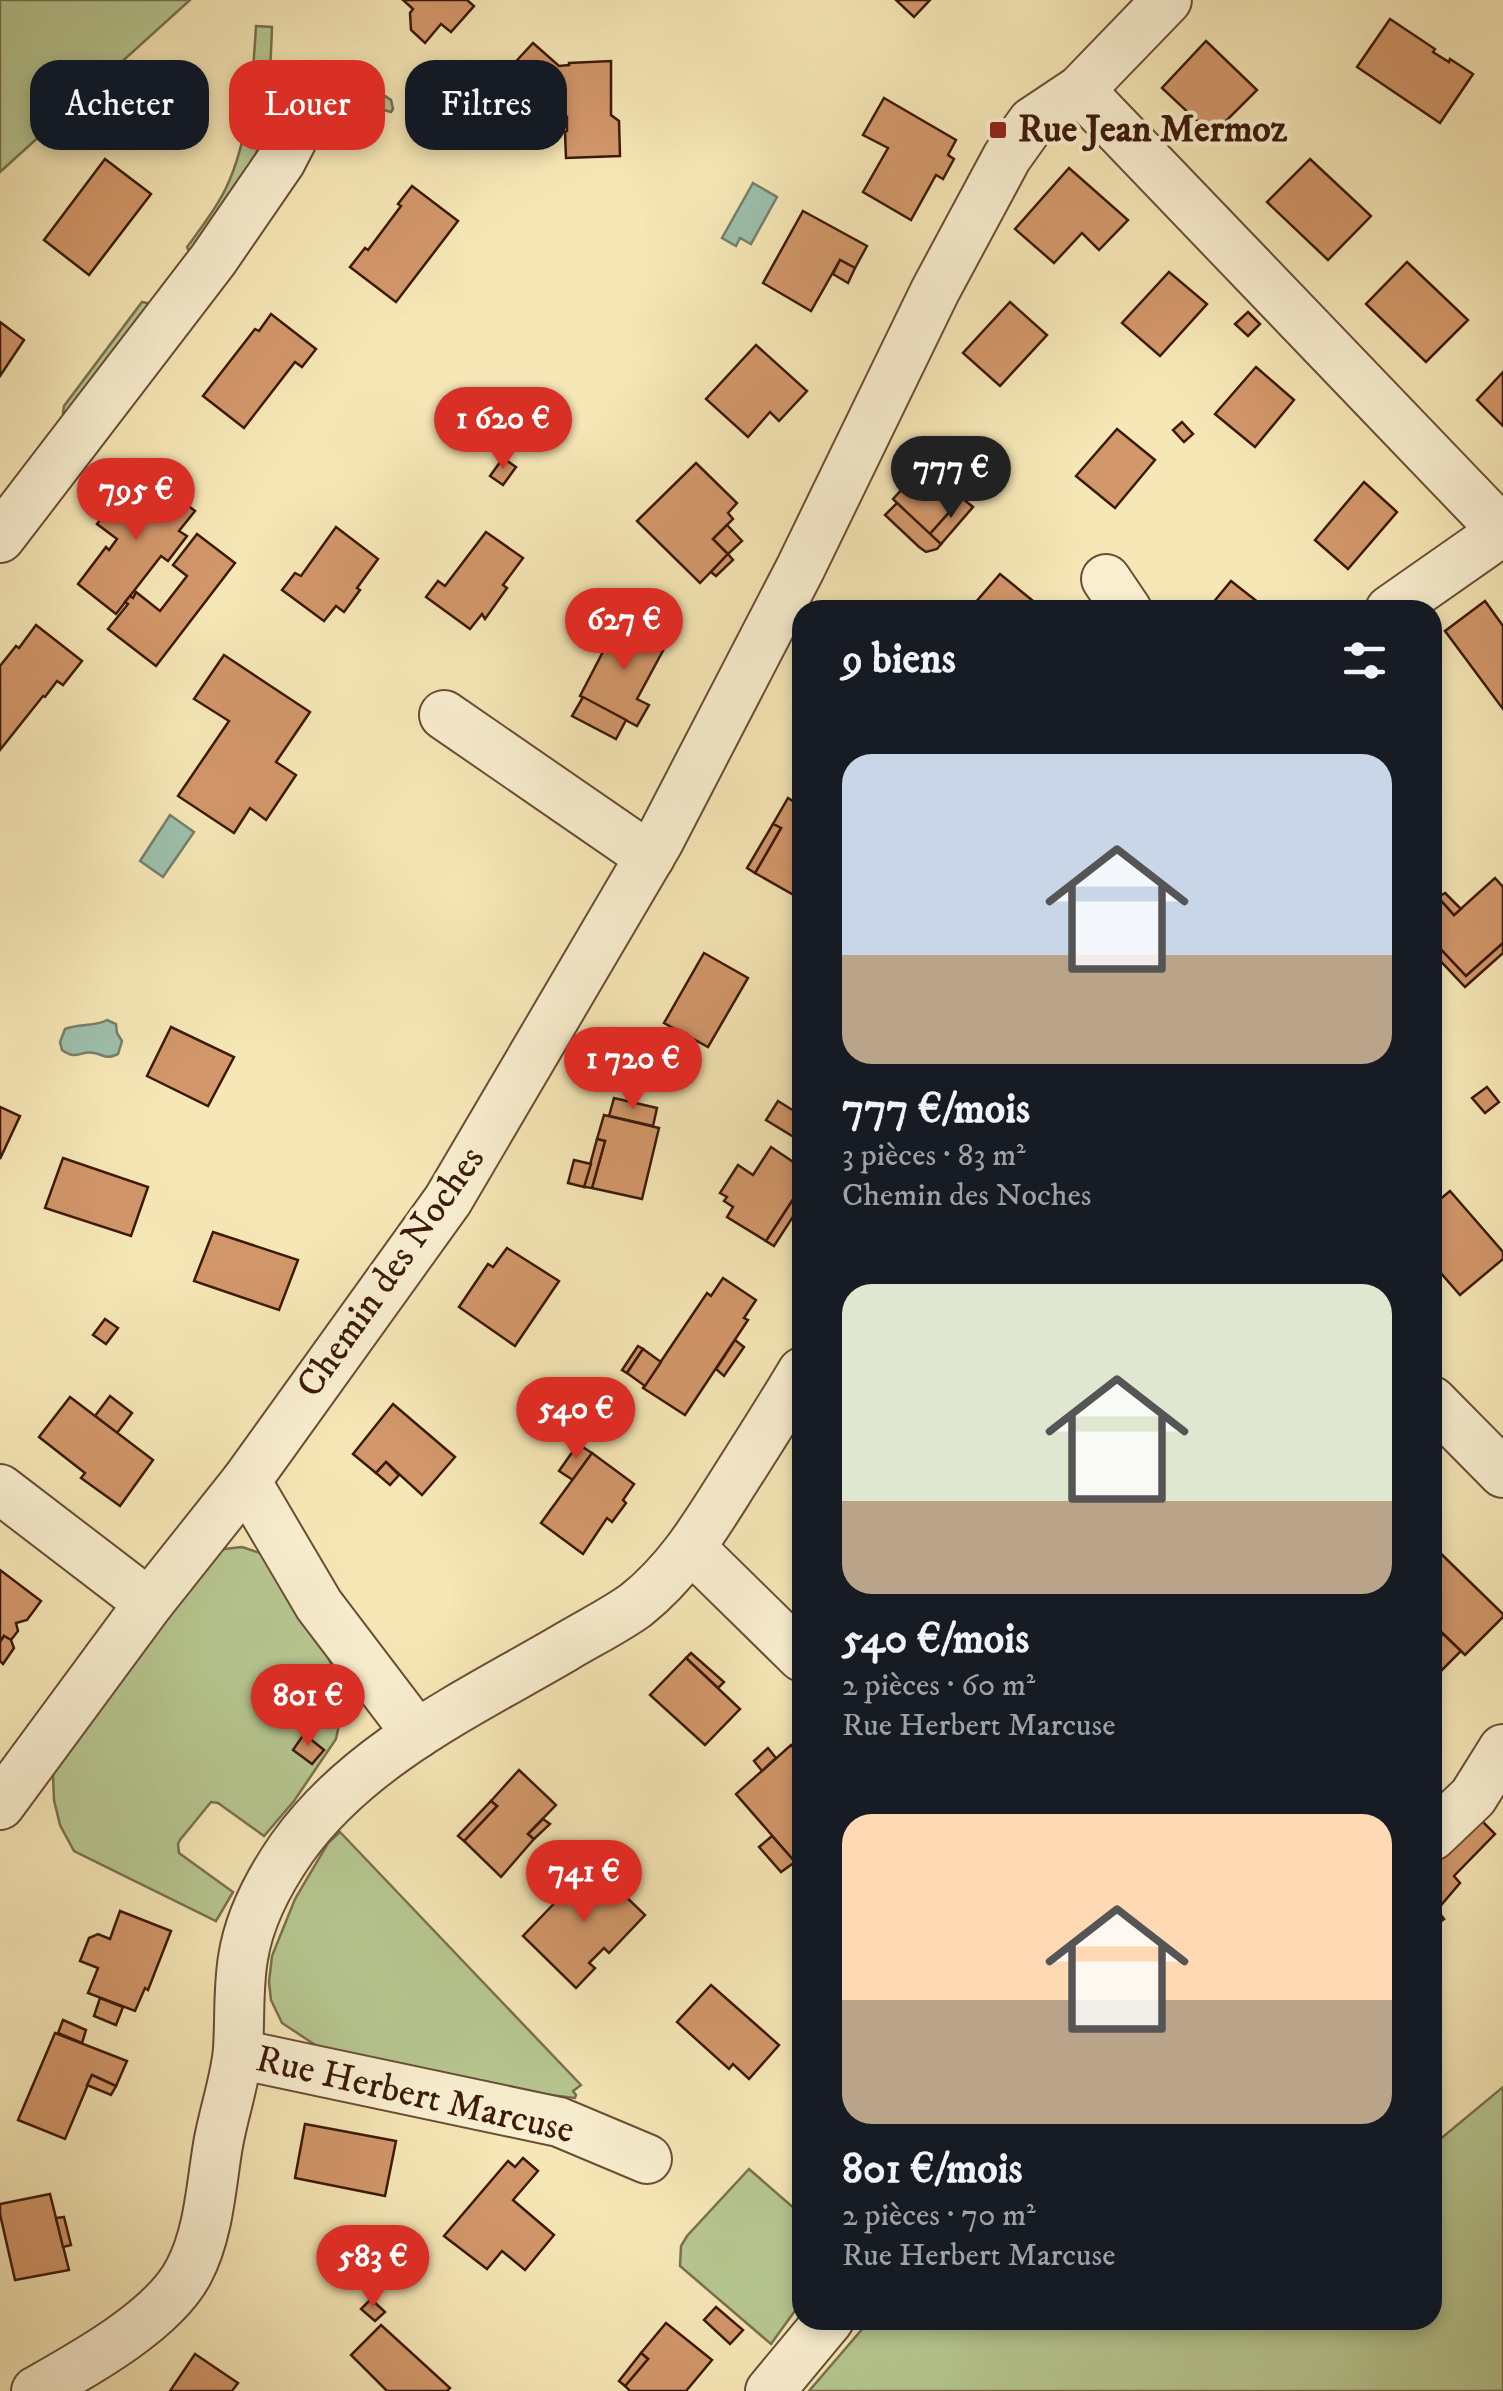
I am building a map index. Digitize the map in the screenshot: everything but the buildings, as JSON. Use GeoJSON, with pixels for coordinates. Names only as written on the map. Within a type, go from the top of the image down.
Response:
{"type":"FeatureCollection","features":[{"type":"Feature","properties":{"kind":"street","name":"Chemin des Noches"},"geometry":{"type":"LineString","coordinates":[[0,1805],[149,1603],[246,1481],[448,1200],[650,857],[709,748],[935,291],[1008,157],[1032,122],[1080,90],[1167,0]]}},
{"type":"Feature","properties":{"kind":"street"},"geometry":{"type":"LineString","coordinates":[[1080,90],[1503,531],[1404,600]]}},
{"type":"Feature","properties":{"kind":"street"},"geometry":{"type":"LineString","coordinates":[[0,538],[244,217],[287,150]]}},
{"type":"Feature","properties":{"kind":"street"},"geometry":{"type":"LineString","coordinates":[[444,714],[650,857]]}},
{"type":"Feature","properties":{"kind":"street","name":"Rue Herbert Marcuse"},"geometry":{"type":"LineString","coordinates":[[36,2391],[101,2354],[137,2327],[170,2297],[189,2272],[202,2237],[238,2054],[242,1959],[250,1926],[292,1848],[328,1805],[416,1734],[634,1607],[665,1579],[692,1549],[792,1388]]}},
{"type":"Feature","properties":{"kind":"street"},"geometry":{"type":"LineString","coordinates":[[1442,1410],[1503,1474]]}},
{"type":"Feature","properties":{"kind":"street"},"geometry":{"type":"LineString","coordinates":[[246,1481],[320,1605],[416,1734]]}},
{"type":"Feature","properties":{"kind":"street"},"geometry":{"type":"LineString","coordinates":[[0,1489],[149,1603]]}},
{"type":"Feature","properties":{"kind":"street"},"geometry":{"type":"LineString","coordinates":[[692,1549],[792,1647]]}},
{"type":"Feature","properties":{"kind":"street"},"geometry":{"type":"LineString","coordinates":[[1442,1826],[1473,1796],[1503,1750]]}},
{"type":"Feature","properties":{"kind":"street","name":"Rue Herbert Marcuse"},"geometry":{"type":"LineString","coordinates":[[238,2054],[558,2122],[647,2159]]}},
{"type":"Feature","properties":{"kind":"street"},"geometry":{"type":"LineString","coordinates":[[770,2391],[821,2330]]}},
{"type":"Feature","properties":{"kind":"green space"},"geometry":{"type":"Polygon","coordinates":[[[0,0],[190,0],[124,60],[30,60],[30,145],[0,172],[0,0]]]}},
{"type":"Feature","properties":{"kind":"green space"},"geometry":{"type":"Polygon","coordinates":[[[256,26],[272,27],[270,60],[253,60],[256,26]]]}},
{"type":"Feature","properties":{"kind":"green space"},"geometry":{"type":"Polygon","coordinates":[[[385,96],[391,100],[391,112],[385,110],[385,96]]]}},
{"type":"Feature","properties":{"kind":"green space"},"geometry":{"type":"Polygon","coordinates":[[[240,150],[257,150],[241,188],[190,254],[187,247],[222,196],[240,150]]]}},
{"type":"Feature","properties":{"kind":"green space"},"geometry":{"type":"Polygon","coordinates":[[[142,302],[152,304],[68,417],[63,413],[64,406],[142,302]]]}},
{"type":"Feature","properties":{"kind":"green space"},"geometry":{"type":"Polygon","coordinates":[[[242,1547],[260,1553],[268,1562],[327,1655],[342,1688],[343,1706],[336,1739],[294,1801],[264,1836],[211,1802],[180,1840],[179,1853],[233,1892],[216,1921],[74,1851],[60,1825],[53,1775],[57,1759],[211,1559],[224,1549],[242,1547]]]}},
{"type":"Feature","properties":{"kind":"green space"},"geometry":{"type":"Polygon","coordinates":[[[340,1832],[581,2085],[573,2091],[575,2098],[524,2092],[317,2046],[282,2023],[271,2000],[272,1956],[295,1899],[328,1843],[340,1832]]]}},
{"type":"Feature","properties":{"kind":"green space"},"geometry":{"type":"Polygon","coordinates":[[[1503,2087],[1503,2391],[809,2391],[861,2330],[1442,2330],[1442,2138],[1503,2087]]]}},
{"type":"Feature","properties":{"kind":"green space"},"geometry":{"type":"Polygon","coordinates":[[[749,2169],[792,2206],[792,2315],[771,2344],[680,2266],[681,2246],[749,2169]]]}},
{"type":"Feature","properties":{"kind":"shaded area"},"geometry":{"type":"Polygon","coordinates":[[[753,183],[777,197],[751,244],[740,238],[736,246],[722,238],[753,183]]]}},
{"type":"Feature","properties":{"kind":"shaded area"},"geometry":{"type":"Polygon","coordinates":[[[170,815],[194,832],[163,877],[140,861],[170,815]]]}},
{"type":"Feature","properties":{"kind":"shaded area"},"geometry":{"type":"Polygon","coordinates":[[[107,1020],[116,1024],[122,1041],[118,1054],[75,1055],[62,1050],[60,1042],[65,1029],[107,1020]]]}},
{"type":"Feature","properties":{"kind":"place","name":"Rue Jean Mermoz"},"geometry":{"type":"Point","coordinates":[998,130]}}]}
